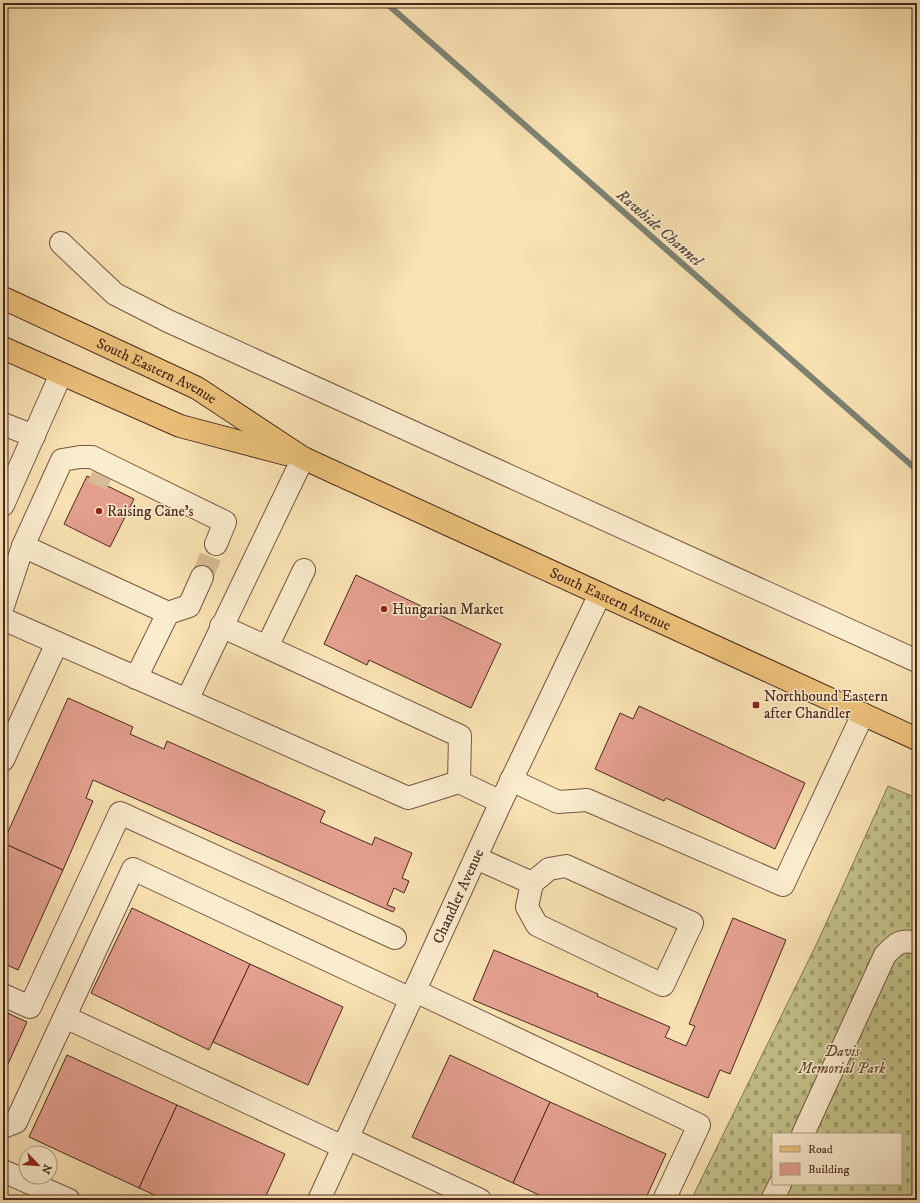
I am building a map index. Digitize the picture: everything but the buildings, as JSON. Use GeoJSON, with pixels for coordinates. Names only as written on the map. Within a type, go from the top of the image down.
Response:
{"type":"FeatureCollection","features":[{"type":"Feature","properties":{"kind":"main road","name":"South Eastern Avenue"},"geometry":{"type":"LineString","coordinates":[[3,298],[197,388],[303,458],[917,739]]}},
{"type":"Feature","properties":{"kind":"main road","name":"South Eastern Avenue"},"geometry":{"type":"LineString","coordinates":[[3,348],[180,426],[303,458]]}},
{"type":"Feature","properties":{"kind":"street"},"geometry":{"type":"LineString","coordinates":[[61,243],[115,294],[168,321],[917,660]]}},
{"type":"Feature","properties":{"kind":"street"},"geometry":{"type":"LineString","coordinates":[[3,505],[61,374]]}},
{"type":"Feature","properties":{"kind":"street"},"geometry":{"type":"LineString","coordinates":[[3,424],[34,436]]}},
{"type":"Feature","properties":{"kind":"street"},"geometry":{"type":"LineString","coordinates":[[94,469],[92,457],[225,522],[216,544]]}},
{"type":"Feature","properties":{"kind":"street"},"geometry":{"type":"LineString","coordinates":[[187,700],[303,458]]}},
{"type":"Feature","properties":{"kind":"street"},"geometry":{"type":"LineString","coordinates":[[3,606],[23,546],[62,460],[94,469],[160,504],[190,506]]}},
{"type":"Feature","properties":{"kind":"street"},"geometry":{"type":"LineString","coordinates":[[23,546],[168,613],[188,606],[202,577]]}},
{"type":"Feature","properties":{"kind":"street"},"geometry":{"type":"LineString","coordinates":[[267,647],[304,570]]}},
{"type":"Feature","properties":{"kind":"street","name":"Chandler Avenue"},"geometry":{"type":"LineString","coordinates":[[319,1200],[501,802],[600,594]]}},
{"type":"Feature","properties":{"kind":"street"},"geometry":{"type":"LineString","coordinates":[[136,678],[168,613]]}},
{"type":"Feature","properties":{"kind":"street"},"geometry":{"type":"LineString","coordinates":[[3,619],[408,798],[460,782],[501,802]]}},
{"type":"Feature","properties":{"kind":"street"},"geometry":{"type":"LineString","coordinates":[[222,626],[460,736],[460,782]]}},
{"type":"Feature","properties":{"kind":"street"},"geometry":{"type":"LineString","coordinates":[[3,760],[57,643]]}},
{"type":"Feature","properties":{"kind":"street"},"geometry":{"type":"LineString","coordinates":[[512,780],[558,802],[587,800],[783,885],[863,714]]}},
{"type":"Feature","properties":{"kind":"street"},"geometry":{"type":"LineString","coordinates":[[3,995],[30,1007],[120,813],[395,938]]}},
{"type":"Feature","properties":{"kind":"street"},"geometry":{"type":"LineString","coordinates":[[476,858],[532,883]]}},
{"type":"Feature","properties":{"kind":"street"},"geometry":{"type":"LineString","coordinates":[[566,866],[692,923],[663,985],[537,925],[527,907],[532,883],[548,869],[566,866]]}},
{"type":"Feature","properties":{"kind":"street"},"geometry":{"type":"LineString","coordinates":[[3,1127],[16,1122],[133,869],[699,1125],[664,1200]]}},
{"type":"Feature","properties":{"kind":"street"},"geometry":{"type":"LineString","coordinates":[[802,1133],[885,955],[895,945],[906,940],[917,943]]}},
{"type":"Feature","properties":{"kind":"street"},"geometry":{"type":"LineString","coordinates":[[65,1017],[345,1143],[480,1200]]}},
{"type":"Feature","properties":{"kind":"street"},"geometry":{"type":"LineString","coordinates":[[3,1170],[69,1200]]}},
{"type":"Feature","properties":{"kind":"green space","name":"Davis Memorial Park"},"geometry":{"type":"Polygon","coordinates":[[[888,786],[917,798],[917,1200],[691,1200],[818,941],[888,786]]]}},
{"type":"Feature","properties":{"kind":"waterway","name":"Rawhide Channel"},"geometry":{"type":"LineString","coordinates":[[386,3],[917,470]]}},
{"type":"Feature","properties":{"kind":"tunnel"},"geometry":{"type":"LineString","coordinates":[[93,471],[111,480]]}},
{"type":"Feature","properties":{"kind":"tunnel"},"geometry":{"type":"LineString","coordinates":[[202,577],[216,544]]}},
{"type":"Feature","properties":{"kind":"place","name":"Raising Cane's"},"geometry":{"type":"Point","coordinates":[99,511]}},
{"type":"Feature","properties":{"kind":"place","name":"Hungarian Market"},"geometry":{"type":"Point","coordinates":[384,609]}},
{"type":"Feature","properties":{"kind":"place","name":"Northbound Eastern after Chandler"},"geometry":{"type":"Point","coordinates":[756,705]}}]}
